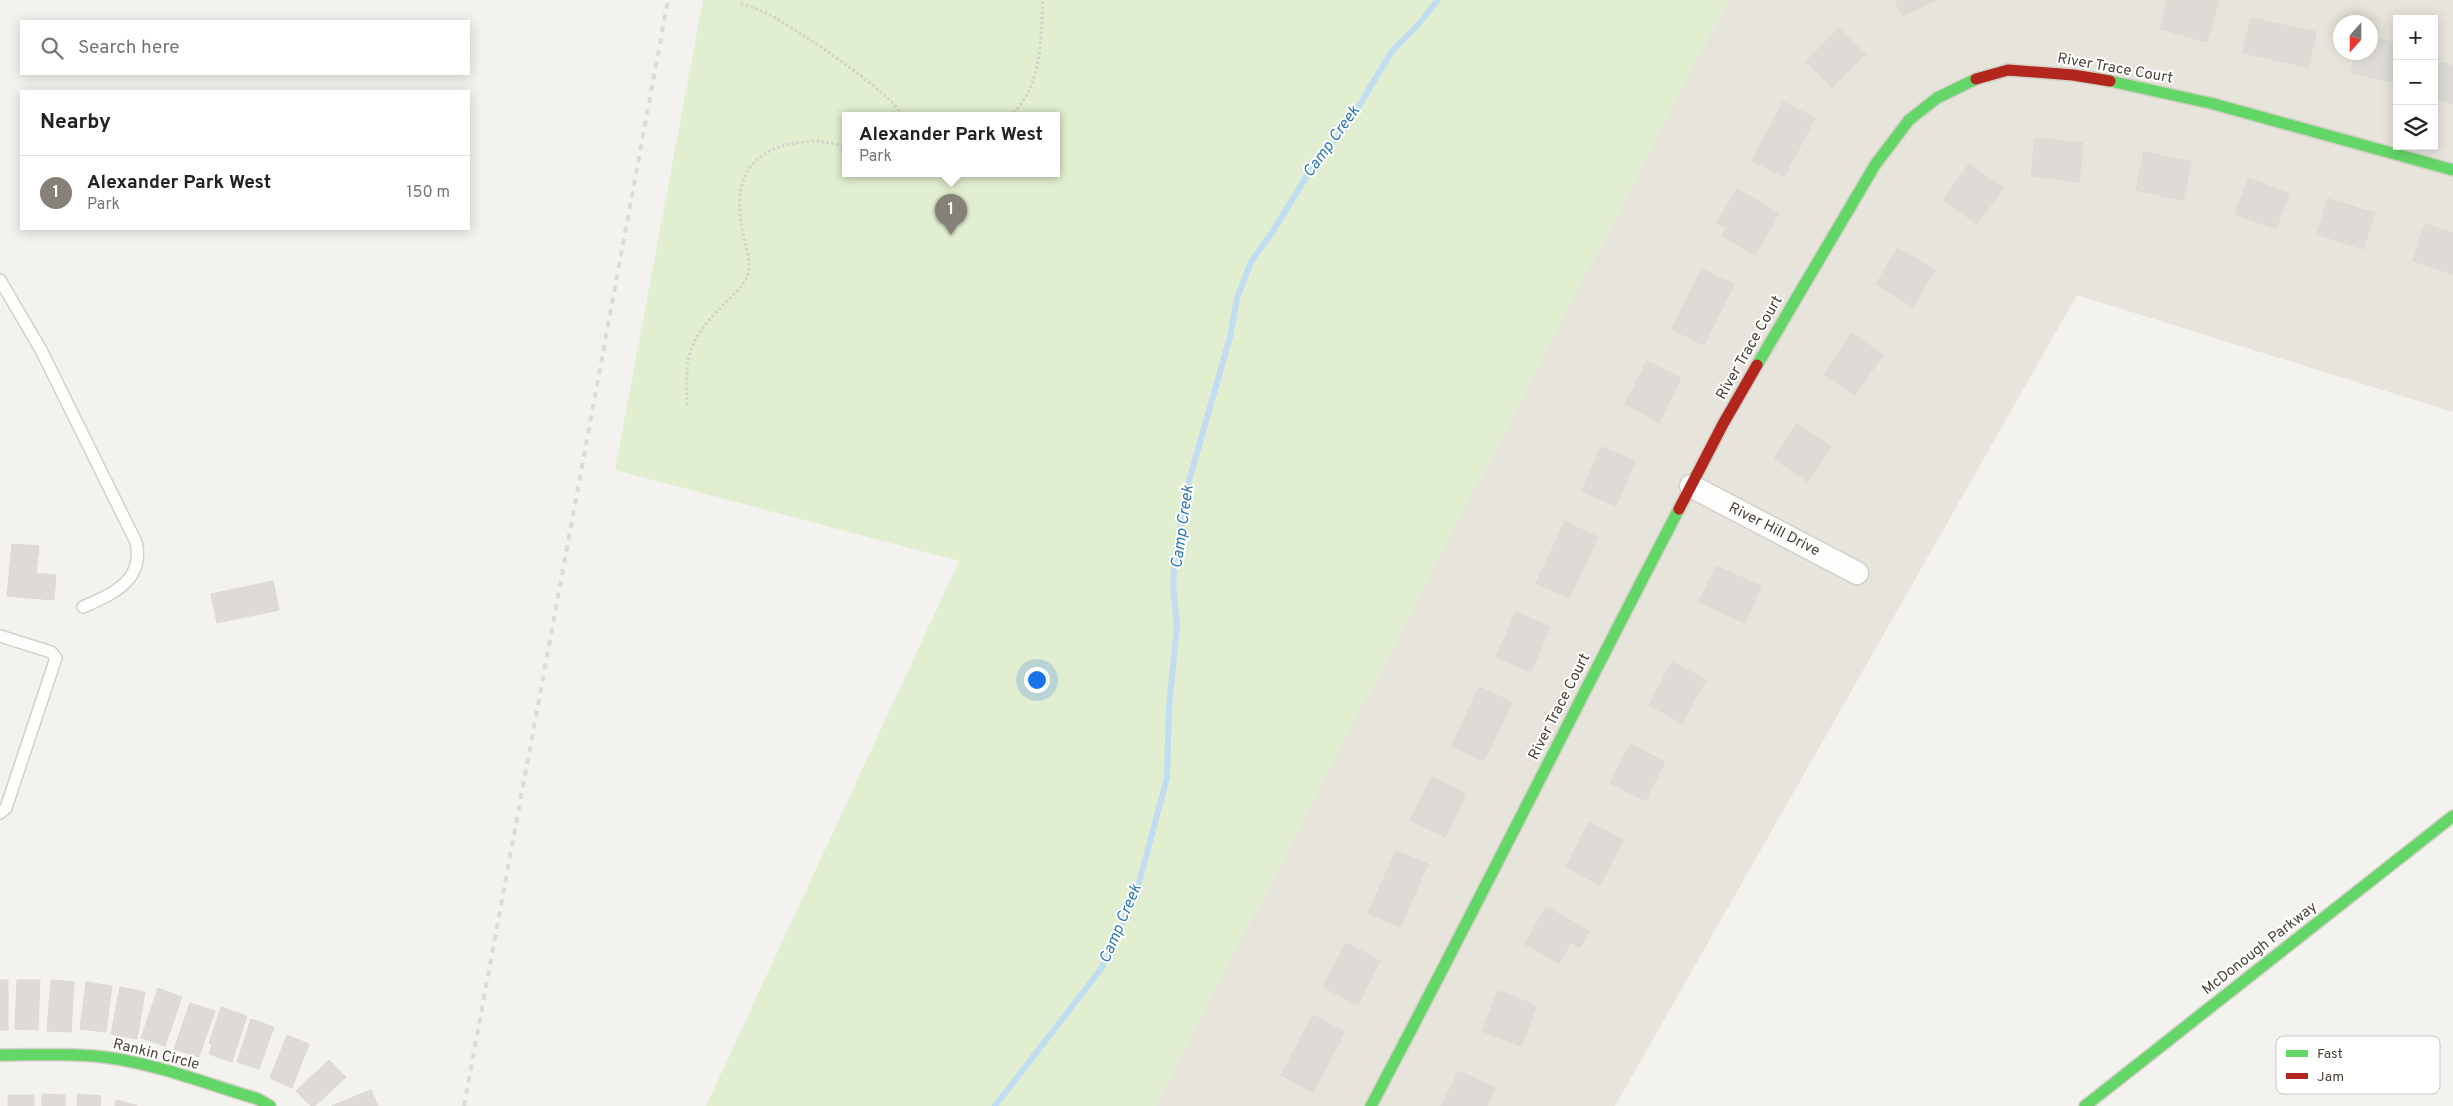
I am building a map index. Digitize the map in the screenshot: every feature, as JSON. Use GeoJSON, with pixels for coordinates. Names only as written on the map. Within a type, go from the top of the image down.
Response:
{"type":"FeatureCollection","features":[{"type":"Feature","properties":{"kind":"street","name":"River Trace Court"},"geometry":{"type":"LineString","coordinates":[[1372,1106],[1464,931],[1584,691],[1723,424],[1875,165],[1909,120],[1937,98],[1973,80],[2008,70],[2073,74],[2134,85],[2214,104],[2453,170]]}},
{"type":"Feature","properties":{"kind":"street","name":"River Hill Drive"},"geometry":{"type":"LineString","coordinates":[[1691,486],[1857,573]]}},
{"type":"Feature","properties":{"kind":"street","name":"McDonough Parkway"},"geometry":{"type":"LineString","coordinates":[[2084,1106],[2453,816]]}},
{"type":"Feature","properties":{"kind":"street","name":"Rankin Circle"},"geometry":{"type":"LineString","coordinates":[[0,1055],[77,1055],[128,1061],[258,1099],[270,1106]]}},
{"type":"Feature","properties":{"kind":"lane"},"geometry":{"type":"LineString","coordinates":[[0,280],[41,350],[136,542],[137,560],[128,580],[115,592],[83,607]]}},
{"type":"Feature","properties":{"kind":"lane"},"geometry":{"type":"LineString","coordinates":[[0,636],[51,652],[56,658],[6,808],[0,813]]}},
{"type":"Feature","properties":{"kind":"path"},"geometry":{"type":"LineString","coordinates":[[1015,112],[1021,107],[1034,84],[1039,55],[1043,0]]}},
{"type":"Feature","properties":{"kind":"path"},"geometry":{"type":"LineString","coordinates":[[741,4],[769,14],[870,83],[892,101],[899,112]]}},
{"type":"Feature","properties":{"kind":"path"},"geometry":{"type":"LineString","coordinates":[[687,405],[686,372],[690,351],[697,333],[747,278],[749,264],[741,223],[739,198],[743,175],[755,159],[778,148],[817,141],[842,145]]}},
{"type":"Feature","properties":{"kind":"shaded area"},"geometry":{"type":"Polygon","coordinates":[[[1728,0],[2453,0],[2453,412],[2077,295],[1615,1106],[1155,1106],[1728,0]]]}},
{"type":"Feature","properties":{"kind":"green space"},"geometry":{"type":"Polygon","coordinates":[[[703,0],[1728,0],[1155,1106],[706,1106],[959,561],[615,470],[703,0]]]}},
{"type":"Feature","properties":{"kind":"building"},"geometry":{"type":"Polygon","coordinates":[[[1895,0],[1936,0],[1902,16],[1895,0]]]}},
{"type":"Feature","properties":{"kind":"building"},"geometry":{"type":"Polygon","coordinates":[[[2168,0],[2218,1],[2207,42],[2160,29],[2168,0]]]}},
{"type":"Feature","properties":{"kind":"building"},"geometry":{"type":"Polygon","coordinates":[[[2251,18],[2316,32],[2308,67],[2243,53],[2251,18]]]}},
{"type":"Feature","properties":{"kind":"building"},"geometry":{"type":"Polygon","coordinates":[[[1839,28],[1866,54],[1832,88],[1806,62],[1839,28]]]}},
{"type":"Feature","properties":{"kind":"building"},"geometry":{"type":"Polygon","coordinates":[[[2378,39],[2393,42],[2393,82],[2351,73],[2353,60],[2378,60],[2378,39]]]}},
{"type":"Feature","properties":{"kind":"building"},"geometry":{"type":"Polygon","coordinates":[[[2441,62],[2453,66],[2453,104],[2438,99],[2438,71],[2441,62]]]}},
{"type":"Feature","properties":{"kind":"building"},"geometry":{"type":"Polygon","coordinates":[[[1783,102],[1815,118],[1784,177],[1752,161],[1783,102]]]}},
{"type":"Feature","properties":{"kind":"building"},"geometry":{"type":"Polygon","coordinates":[[[2035,138],[2083,143],[2079,182],[2031,176],[2035,138]]]}},
{"type":"Feature","properties":{"kind":"building"},"geometry":{"type":"Polygon","coordinates":[[[2144,152],[2191,162],[2183,200],[2136,190],[2144,152]]]}},
{"type":"Feature","properties":{"kind":"building"},"geometry":{"type":"Polygon","coordinates":[[[1969,164],[2003,188],[1977,224],[1943,200],[1969,164]]]}},
{"type":"Feature","properties":{"kind":"building"},"geometry":{"type":"Polygon","coordinates":[[[2249,178],[2289,194],[2276,229],[2235,214],[2249,178]]]}},
{"type":"Feature","properties":{"kind":"building"},"geometry":{"type":"Polygon","coordinates":[[[1737,189],[1779,213],[1755,255],[1722,236],[1726,228],[1717,223],[1737,189]]]}},
{"type":"Feature","properties":{"kind":"building"},"geometry":{"type":"Polygon","coordinates":[[[2328,199],[2375,213],[2363,249],[2317,234],[2328,199]]]}},
{"type":"Feature","properties":{"kind":"building"},"geometry":{"type":"Polygon","coordinates":[[[2425,224],[2453,233],[2453,274],[2413,261],[2425,224]]]}},
{"type":"Feature","properties":{"kind":"building"},"geometry":{"type":"Polygon","coordinates":[[[1898,248],[1935,270],[1913,307],[1876,284],[1898,248]]]}},
{"type":"Feature","properties":{"kind":"building"},"geometry":{"type":"Polygon","coordinates":[[[1702,269],[1734,285],[1704,345],[1672,329],[1702,269]]]}},
{"type":"Feature","properties":{"kind":"building"},"geometry":{"type":"Polygon","coordinates":[[[1852,333],[1883,355],[1855,395],[1824,374],[1852,333]]]}},
{"type":"Feature","properties":{"kind":"building"},"geometry":{"type":"Polygon","coordinates":[[[1647,361],[1681,378],[1659,422],[1625,404],[1647,361]]]}},
{"type":"Feature","properties":{"kind":"building"},"geometry":{"type":"Polygon","coordinates":[[[1796,424],[1831,446],[1808,482],[1774,459],[1796,424]]]}},
{"type":"Feature","properties":{"kind":"building"},"geometry":{"type":"Polygon","coordinates":[[[1601,447],[1635,461],[1616,506],[1582,491],[1601,447]]]}},
{"type":"Feature","properties":{"kind":"building"},"geometry":{"type":"Polygon","coordinates":[[[1565,522],[1598,537],[1569,598],[1536,583],[1565,522]]]}},
{"type":"Feature","properties":{"kind":"building"},"geometry":{"type":"Polygon","coordinates":[[[12,544],[39,546],[36,573],[56,575],[54,600],[7,596],[12,544]]]}},
{"type":"Feature","properties":{"kind":"building"},"geometry":{"type":"Polygon","coordinates":[[[1716,566],[1761,586],[1745,623],[1699,602],[1716,566]]]}},
{"type":"Feature","properties":{"kind":"building"},"geometry":{"type":"Polygon","coordinates":[[[273,581],[279,610],[217,623],[211,594],[273,581]]]}},
{"type":"Feature","properties":{"kind":"building"},"geometry":{"type":"Polygon","coordinates":[[[1516,612],[1550,627],[1531,672],[1496,657],[1516,612]]]}},
{"type":"Feature","properties":{"kind":"building"},"geometry":{"type":"Polygon","coordinates":[[[1672,662],[1706,680],[1682,723],[1649,705],[1672,662]]]}},
{"type":"Feature","properties":{"kind":"building"},"geometry":{"type":"Polygon","coordinates":[[[1479,687],[1512,702],[1484,761],[1452,746],[1479,687]]]}},
{"type":"Feature","properties":{"kind":"building"},"geometry":{"type":"Polygon","coordinates":[[[1630,744],[1665,762],[1645,801],[1610,783],[1630,744]]]}},
{"type":"Feature","properties":{"kind":"building"},"geometry":{"type":"Polygon","coordinates":[[[1432,777],[1466,794],[1445,837],[1410,820],[1432,777]]]}},
{"type":"Feature","properties":{"kind":"building"},"geometry":{"type":"Polygon","coordinates":[[[1589,822],[1623,840],[1600,885],[1566,867],[1589,822]]]}},
{"type":"Feature","properties":{"kind":"building"},"geometry":{"type":"Polygon","coordinates":[[[1396,851],[1428,864],[1400,927],[1368,913],[1396,851]]]}},
{"type":"Feature","properties":{"kind":"building"},"geometry":{"type":"Polygon","coordinates":[[[1546,907],[1589,931],[1580,947],[1571,942],[1559,963],[1525,944],[1546,907]]]}},
{"type":"Feature","properties":{"kind":"building"},"geometry":{"type":"Polygon","coordinates":[[[1346,943],[1380,961],[1358,1005],[1323,987],[1346,943]]]}},
{"type":"Feature","properties":{"kind":"building"},"geometry":{"type":"Polygon","coordinates":[[[0,980],[8,980],[8,1030],[0,1030],[0,980]]]}},
{"type":"Feature","properties":{"kind":"building"},"geometry":{"type":"Polygon","coordinates":[[[17,980],[40,980],[38,1030],[15,1029],[17,980]]]}},
{"type":"Feature","properties":{"kind":"building"},"geometry":{"type":"Polygon","coordinates":[[[51,980],[74,982],[71,1032],[47,1031],[51,980]]]}},
{"type":"Feature","properties":{"kind":"building"},"geometry":{"type":"Polygon","coordinates":[[[86,982],[112,986],[106,1032],[80,1029],[86,982]]]}},
{"type":"Feature","properties":{"kind":"building"},"geometry":{"type":"Polygon","coordinates":[[[120,987],[145,992],[137,1039],[111,1034],[120,987]]]}},
{"type":"Feature","properties":{"kind":"building"},"geometry":{"type":"Polygon","coordinates":[[[158,988],[182,997],[165,1046],[141,1038],[158,988]]]}},
{"type":"Feature","properties":{"kind":"building"},"geometry":{"type":"Polygon","coordinates":[[[1498,990],[1537,1006],[1521,1046],[1482,1031],[1498,990]]]}},
{"type":"Feature","properties":{"kind":"building"},"geometry":{"type":"Polygon","coordinates":[[[190,1003],[215,1011],[199,1057],[174,1049],[190,1003]]]}},
{"type":"Feature","properties":{"kind":"building"},"geometry":{"type":"Polygon","coordinates":[[[221,1007],[247,1016],[232,1062],[209,1054],[212,1045],[209,1043],[221,1007]]]}},
{"type":"Feature","properties":{"kind":"building"},"geometry":{"type":"Polygon","coordinates":[[[1313,1015],[1345,1032],[1313,1092],[1281,1075],[1313,1015]]]}},
{"type":"Feature","properties":{"kind":"building"},"geometry":{"type":"Polygon","coordinates":[[[251,1019],[274,1027],[259,1069],[237,1062],[251,1019]]]}},
{"type":"Feature","properties":{"kind":"building"},"geometry":{"type":"Polygon","coordinates":[[[287,1035],[309,1044],[292,1088],[270,1078],[287,1035]]]}},
{"type":"Feature","properties":{"kind":"building"},"geometry":{"type":"Polygon","coordinates":[[[329,1060],[346,1077],[315,1106],[311,1106],[296,1091],[329,1060]]]}},
{"type":"Feature","properties":{"kind":"building"},"geometry":{"type":"Polygon","coordinates":[[[1459,1071],[1495,1088],[1487,1106],[1441,1106],[1459,1071]]]}},
{"type":"Feature","properties":{"kind":"building"},"geometry":{"type":"Polygon","coordinates":[[[371,1090],[378,1106],[331,1106],[371,1090]]]}},
{"type":"Feature","properties":{"kind":"building"},"geometry":{"type":"Polygon","coordinates":[[[42,1094],[65,1095],[65,1106],[42,1106],[42,1094]]]}},
{"type":"Feature","properties":{"kind":"building"},"geometry":{"type":"Polygon","coordinates":[[[78,1094],[101,1096],[100,1106],[77,1106],[78,1094]]]}},
{"type":"Feature","properties":{"kind":"building"},"geometry":{"type":"Polygon","coordinates":[[[8,1095],[34,1095],[34,1106],[8,1106],[8,1095]]]}},
{"type":"Feature","properties":{"kind":"building"},"geometry":{"type":"Polygon","coordinates":[[[116,1100],[138,1106],[115,1106],[116,1100]]]}},
{"type":"Feature","properties":{"kind":"waterway","name":"Camp Creek"},"geometry":{"type":"LineString","coordinates":[[995,1106],[1101,969],[1137,890],[1167,778],[1169,708],[1177,625],[1173,585],[1175,557],[1187,488],[1230,337],[1237,298],[1251,262],[1275,228],[1316,161],[1348,124],[1392,51],[1418,25],[1438,0]]}},
{"type":"Feature","properties":{"kind":"railway"},"geometry":{"type":"LineString","coordinates":[[464,1106],[668,0]]}},
{"type":"Feature","properties":{"kind":"traffic: fast"},"geometry":{"type":"LineString","coordinates":[[1757,365],[1875,165],[1909,120],[1937,98],[1976,79]]}},
{"type":"Feature","properties":{"kind":"traffic: fast"},"geometry":{"type":"LineString","coordinates":[[2110,81],[2214,104],[2453,170]]}},
{"type":"Feature","properties":{"kind":"traffic: fast"},"geometry":{"type":"LineString","coordinates":[[1371,1106],[1679,509]]}},
{"type":"Feature","properties":{"kind":"traffic: fast"},"geometry":{"type":"LineString","coordinates":[[2085,1106],[2453,816]]}},
{"type":"Feature","properties":{"kind":"traffic: fast"},"geometry":{"type":"LineString","coordinates":[[0,1055],[83,1055],[129,1061],[166,1070],[258,1099],[270,1106]]}},
{"type":"Feature","properties":{"kind":"traffic: jam"},"geometry":{"type":"LineString","coordinates":[[1976,79],[2008,70],[2073,75],[2110,81]]}},
{"type":"Feature","properties":{"kind":"traffic: jam"},"geometry":{"type":"LineString","coordinates":[[1679,509],[1723,424],[1757,365]]}},
{"type":"Feature","properties":{"kind":"place","name":"Alexander Park West"},"geometry":{"type":"Point","coordinates":[951,235]}}]}
